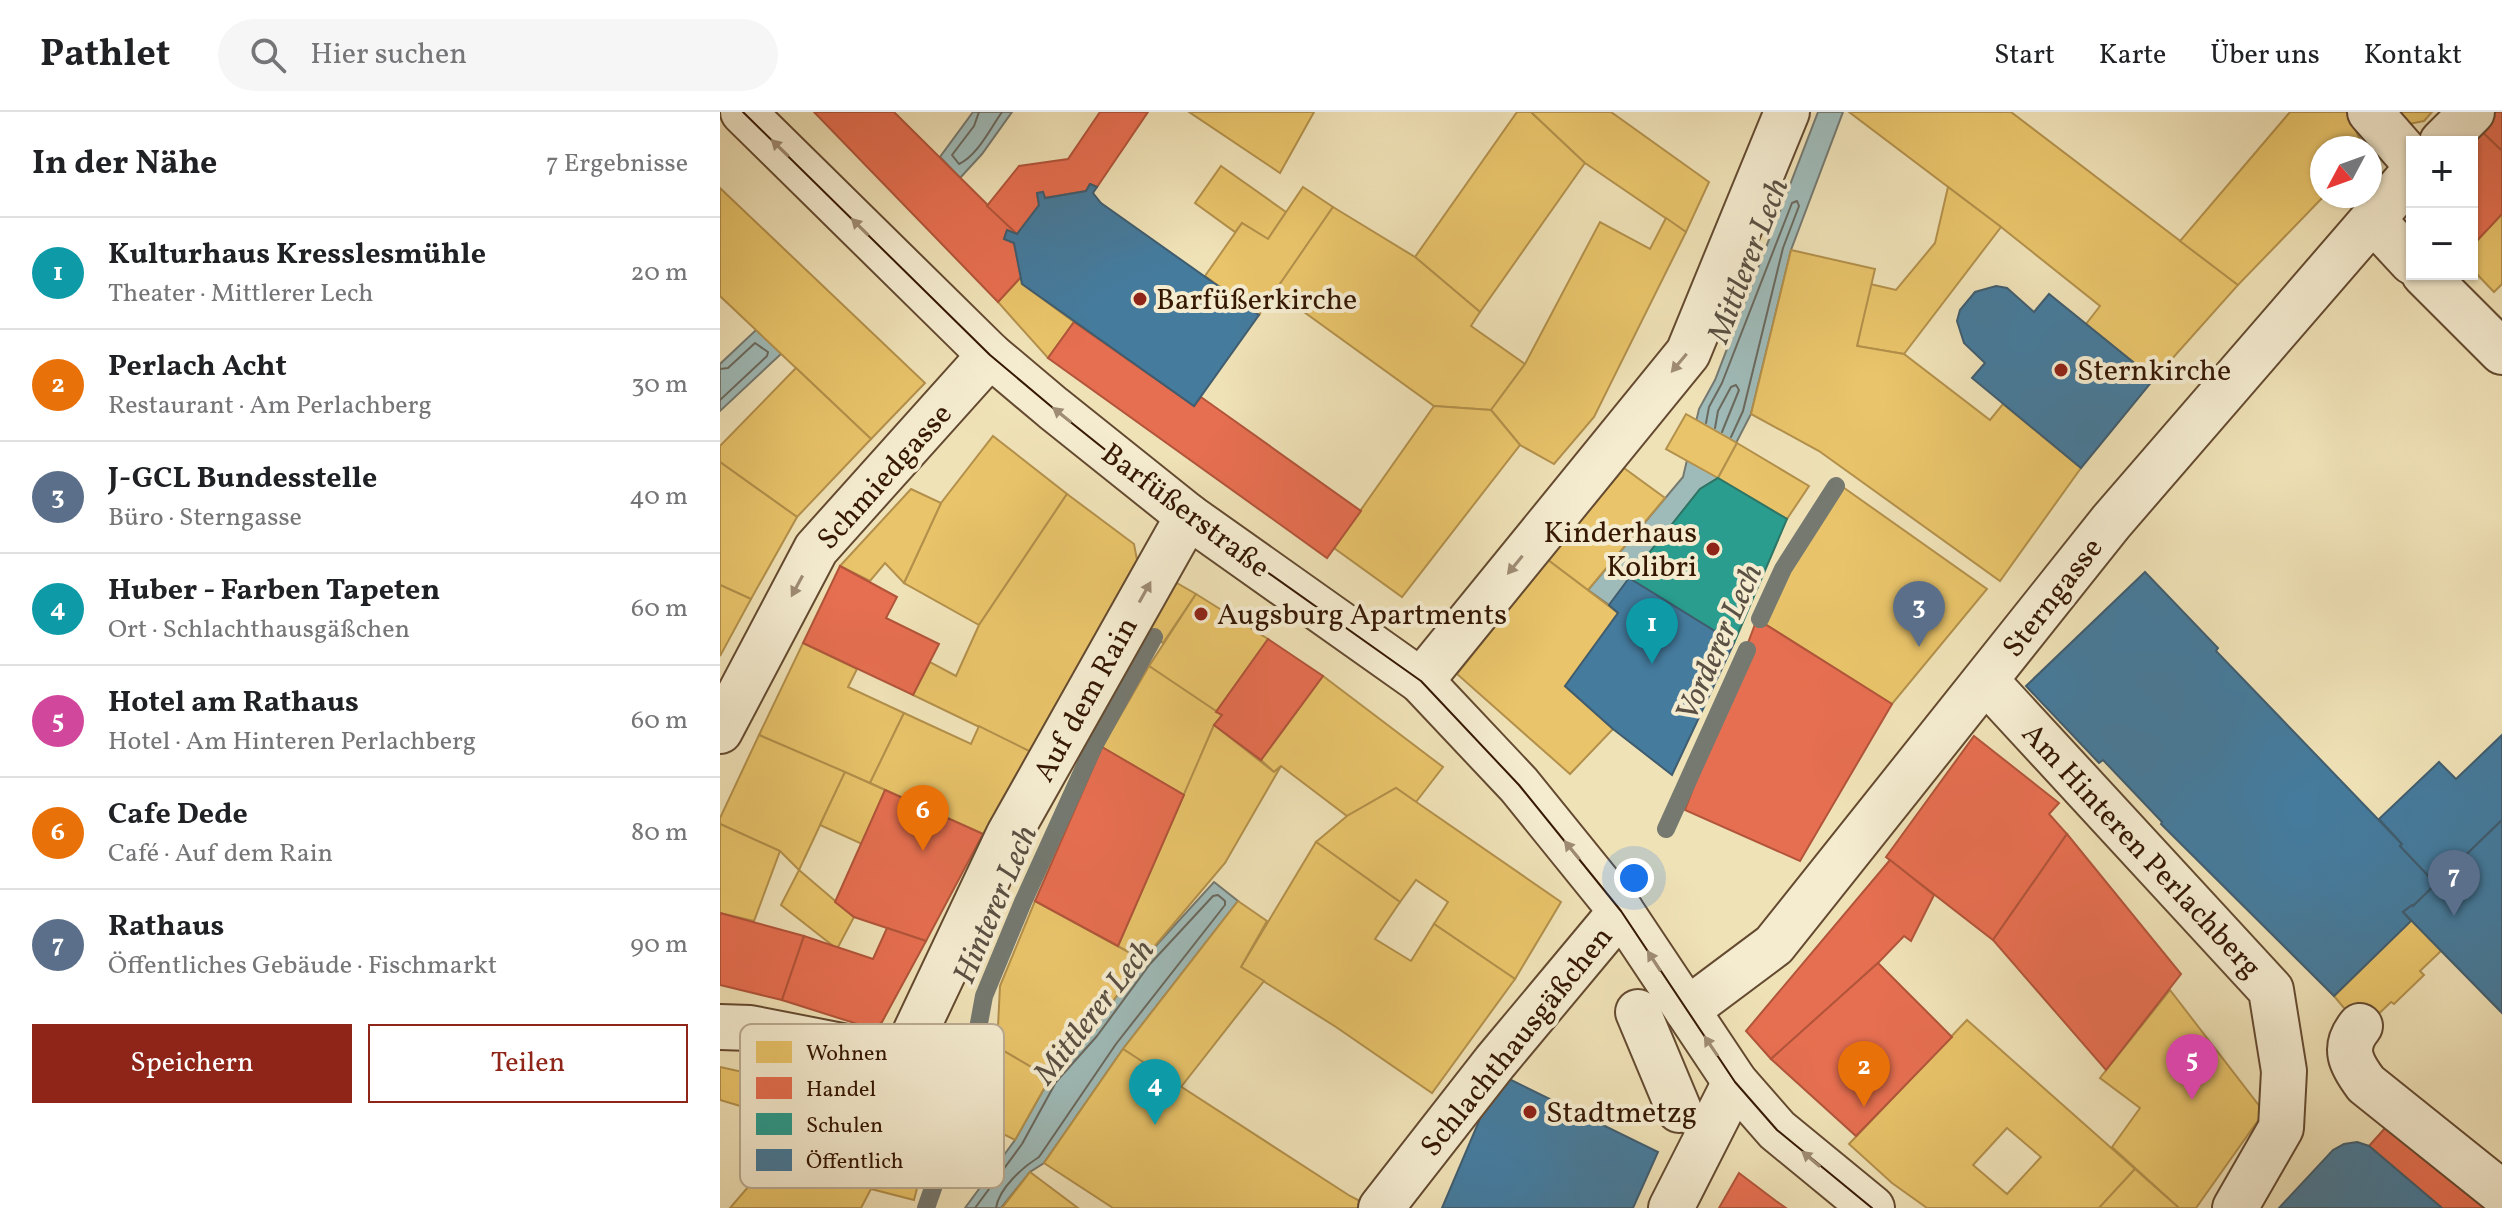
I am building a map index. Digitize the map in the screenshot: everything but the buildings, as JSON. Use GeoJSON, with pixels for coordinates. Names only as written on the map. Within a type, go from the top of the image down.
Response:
{"type":"FeatureCollection","features":[{"type":"Feature","properties":{"kind":"street","name":"Barfüßerstraße"},"geometry":{"type":"LineString","coordinates":[[743,112],[990,355],[1188,516],[1421,681],[1519,785],[1621,911],[1735,1082],[1777,1130],[1872,1208]]}},
{"type":"Feature","properties":{"kind":"street"},"geometry":{"type":"LineString","coordinates":[[1421,681],[1688,353],[1787,112]]}},
{"type":"Feature","properties":{"kind":"street"},"geometry":{"type":"LineString","coordinates":[[2370,112],[2406,153]]}},
{"type":"Feature","properties":{"kind":"street"},"geometry":{"type":"LineString","coordinates":[[2448,136],[2472,112]]}},
{"type":"Feature","properties":{"kind":"street","name":"Sterngasse"},"geometry":{"type":"LineString","coordinates":[[1687,1010],[1774,945],[2111,522],[2406,181]]}},
{"type":"Feature","properties":{"kind":"street"},"geometry":{"type":"LineString","coordinates":[[2374,221],[2406,256]]}},
{"type":"Feature","properties":{"kind":"street"},"geometry":{"type":"LineString","coordinates":[[2430,280],[2502,352]]}},
{"type":"Feature","properties":{"kind":"street","name":"Schmiedgasse"},"geometry":{"type":"LineString","coordinates":[[720,731],[816,549],[990,355]]}},
{"type":"Feature","properties":{"kind":"street","name":"Auf dem Rain"},"geometry":{"type":"LineString","coordinates":[[919,1024],[1009,834],[1188,516]]}},
{"type":"Feature","properties":{"kind":"street","name":"Am Hinteren Perlachberg"},"geometry":{"type":"LineString","coordinates":[[1986,681],[2271,990],[2284,1071],[2281,1128],[2235,1208]]}},
{"type":"Feature","properties":{"kind":"street","name":"Schlachthausgäßchen"},"geometry":{"type":"LineString","coordinates":[[1381,1208],[1495,1062],[1621,911]]}},
{"type":"Feature","properties":{"kind":"street"},"geometry":{"type":"LineString","coordinates":[[1638,1012],[1679,1110]]}},
{"type":"Feature","properties":{"kind":"street"},"geometry":{"type":"LineString","coordinates":[[2360,1026],[2351,1037],[2349,1051],[2368,1093],[2502,1193]]}},
{"type":"Feature","properties":{"kind":"street","name":"Auf dem Rain"},"geometry":{"type":"LineString","coordinates":[[720,1027],[740,1028]]}},
{"type":"Feature","properties":{"kind":"street"},"geometry":{"type":"LineString","coordinates":[[1671,1208],[1735,1082]]}},
{"type":"Feature","properties":{"kind":"water"},"geometry":{"type":"Polygon","coordinates":[[[973,112],[1012,112],[982,154],[960,178],[940,157],[973,112]]]}},
{"type":"Feature","properties":{"kind":"water"},"geometry":{"type":"Polygon","coordinates":[[[1818,112],[1843,112],[1791,250],[1751,414],[1718,478],[1700,489],[1609,605],[1588,590],[1683,477],[1699,409],[1715,380],[1818,112]]]}},
{"type":"Feature","properties":{"kind":"water"},"geometry":{"type":"Polygon","coordinates":[[[756,330],[782,353],[720,411],[720,364],[756,330]]]}},
{"type":"Feature","properties":{"kind":"water"},"geometry":{"type":"Polygon","coordinates":[[[1214,882],[1238,901],[1123,1049],[1044,1163],[1030,1172],[1001,1208],[965,1208],[980,1188],[1004,1188],[1004,1155],[1050,1078],[1091,1031],[1143,960],[1214,882]]]}},
{"type":"Feature","properties":{"kind":"waterway","name":"Vorderer Lech"},"geometry":{"type":"LineString","coordinates":[[1760,619],[1783,569],[1836,486]]}},
{"type":"Feature","properties":{"kind":"waterway","name":"Hinterer Lech"},"geometry":{"type":"LineString","coordinates":[[979,1024],[984,996],[1023,902],[1094,746],[1154,637]]}},
{"type":"Feature","properties":{"kind":"waterway","name":"Vorderer Lech"},"geometry":{"type":"LineString","coordinates":[[1666,829],[1747,650]]}},
{"type":"Feature","properties":{"kind":"waterway","name":"Hinterer Lech"},"geometry":{"type":"LineString","coordinates":[[926,1208],[933,1188]]}},
{"type":"Feature","properties":{"kind":"tram line"},"geometry":{"type":"LineString","coordinates":[[743,112],[990,355],[1053,408],[1188,516],[1421,681],[1519,785],[1621,911],[1735,1082],[1777,1130],[1872,1208]]}},
{"type":"Feature","properties":{"kind":"place","name":"Barfüßerkirche"},"geometry":{"type":"Point","coordinates":[1140,299]}},
{"type":"Feature","properties":{"kind":"place","name":"Sternkirche"},"geometry":{"type":"Point","coordinates":[2061,370]}},
{"type":"Feature","properties":{"kind":"place","name":"Kinderhaus Kolibri"},"geometry":{"type":"Point","coordinates":[1713,549]}},
{"type":"Feature","properties":{"kind":"place","name":"Augsburg Apartments"},"geometry":{"type":"Point","coordinates":[1201,614]}},
{"type":"Feature","properties":{"kind":"place","name":"J-GCL Bundesstelle"},"geometry":{"type":"Point","coordinates":[1919,647]}},
{"type":"Feature","properties":{"kind":"place","name":"Kulturhaus Kresslesmühle"},"geometry":{"type":"Point","coordinates":[1652,664]}},
{"type":"Feature","properties":{"kind":"place","name":"Cafe Dede"},"geometry":{"type":"Point","coordinates":[923,851]}},
{"type":"Feature","properties":{"kind":"place","name":"Rathaus"},"geometry":{"type":"Point","coordinates":[2454,916]}},
{"type":"Feature","properties":{"kind":"place","name":"Hotel am Rathaus"},"geometry":{"type":"Point","coordinates":[2192,1100]}},
{"type":"Feature","properties":{"kind":"place","name":"Perlach Acht"},"geometry":{"type":"Point","coordinates":[1864,1107]}},
{"type":"Feature","properties":{"kind":"place","name":"Stadtmetzg"},"geometry":{"type":"Point","coordinates":[1530,1112]}},
{"type":"Feature","properties":{"kind":"place","name":"Huber - Farben Tapeten"},"geometry":{"type":"Point","coordinates":[1155,1125]}},
{"type":"Feature","properties":{"kind":"water label","name":"Mittlerer Lech"},"geometry":{"type":"Point","coordinates":[1747,260]}},
{"type":"Feature","properties":{"kind":"water label","name":"Mittlerer Lech"},"geometry":{"type":"Point","coordinates":[1093,1011]}}]}
